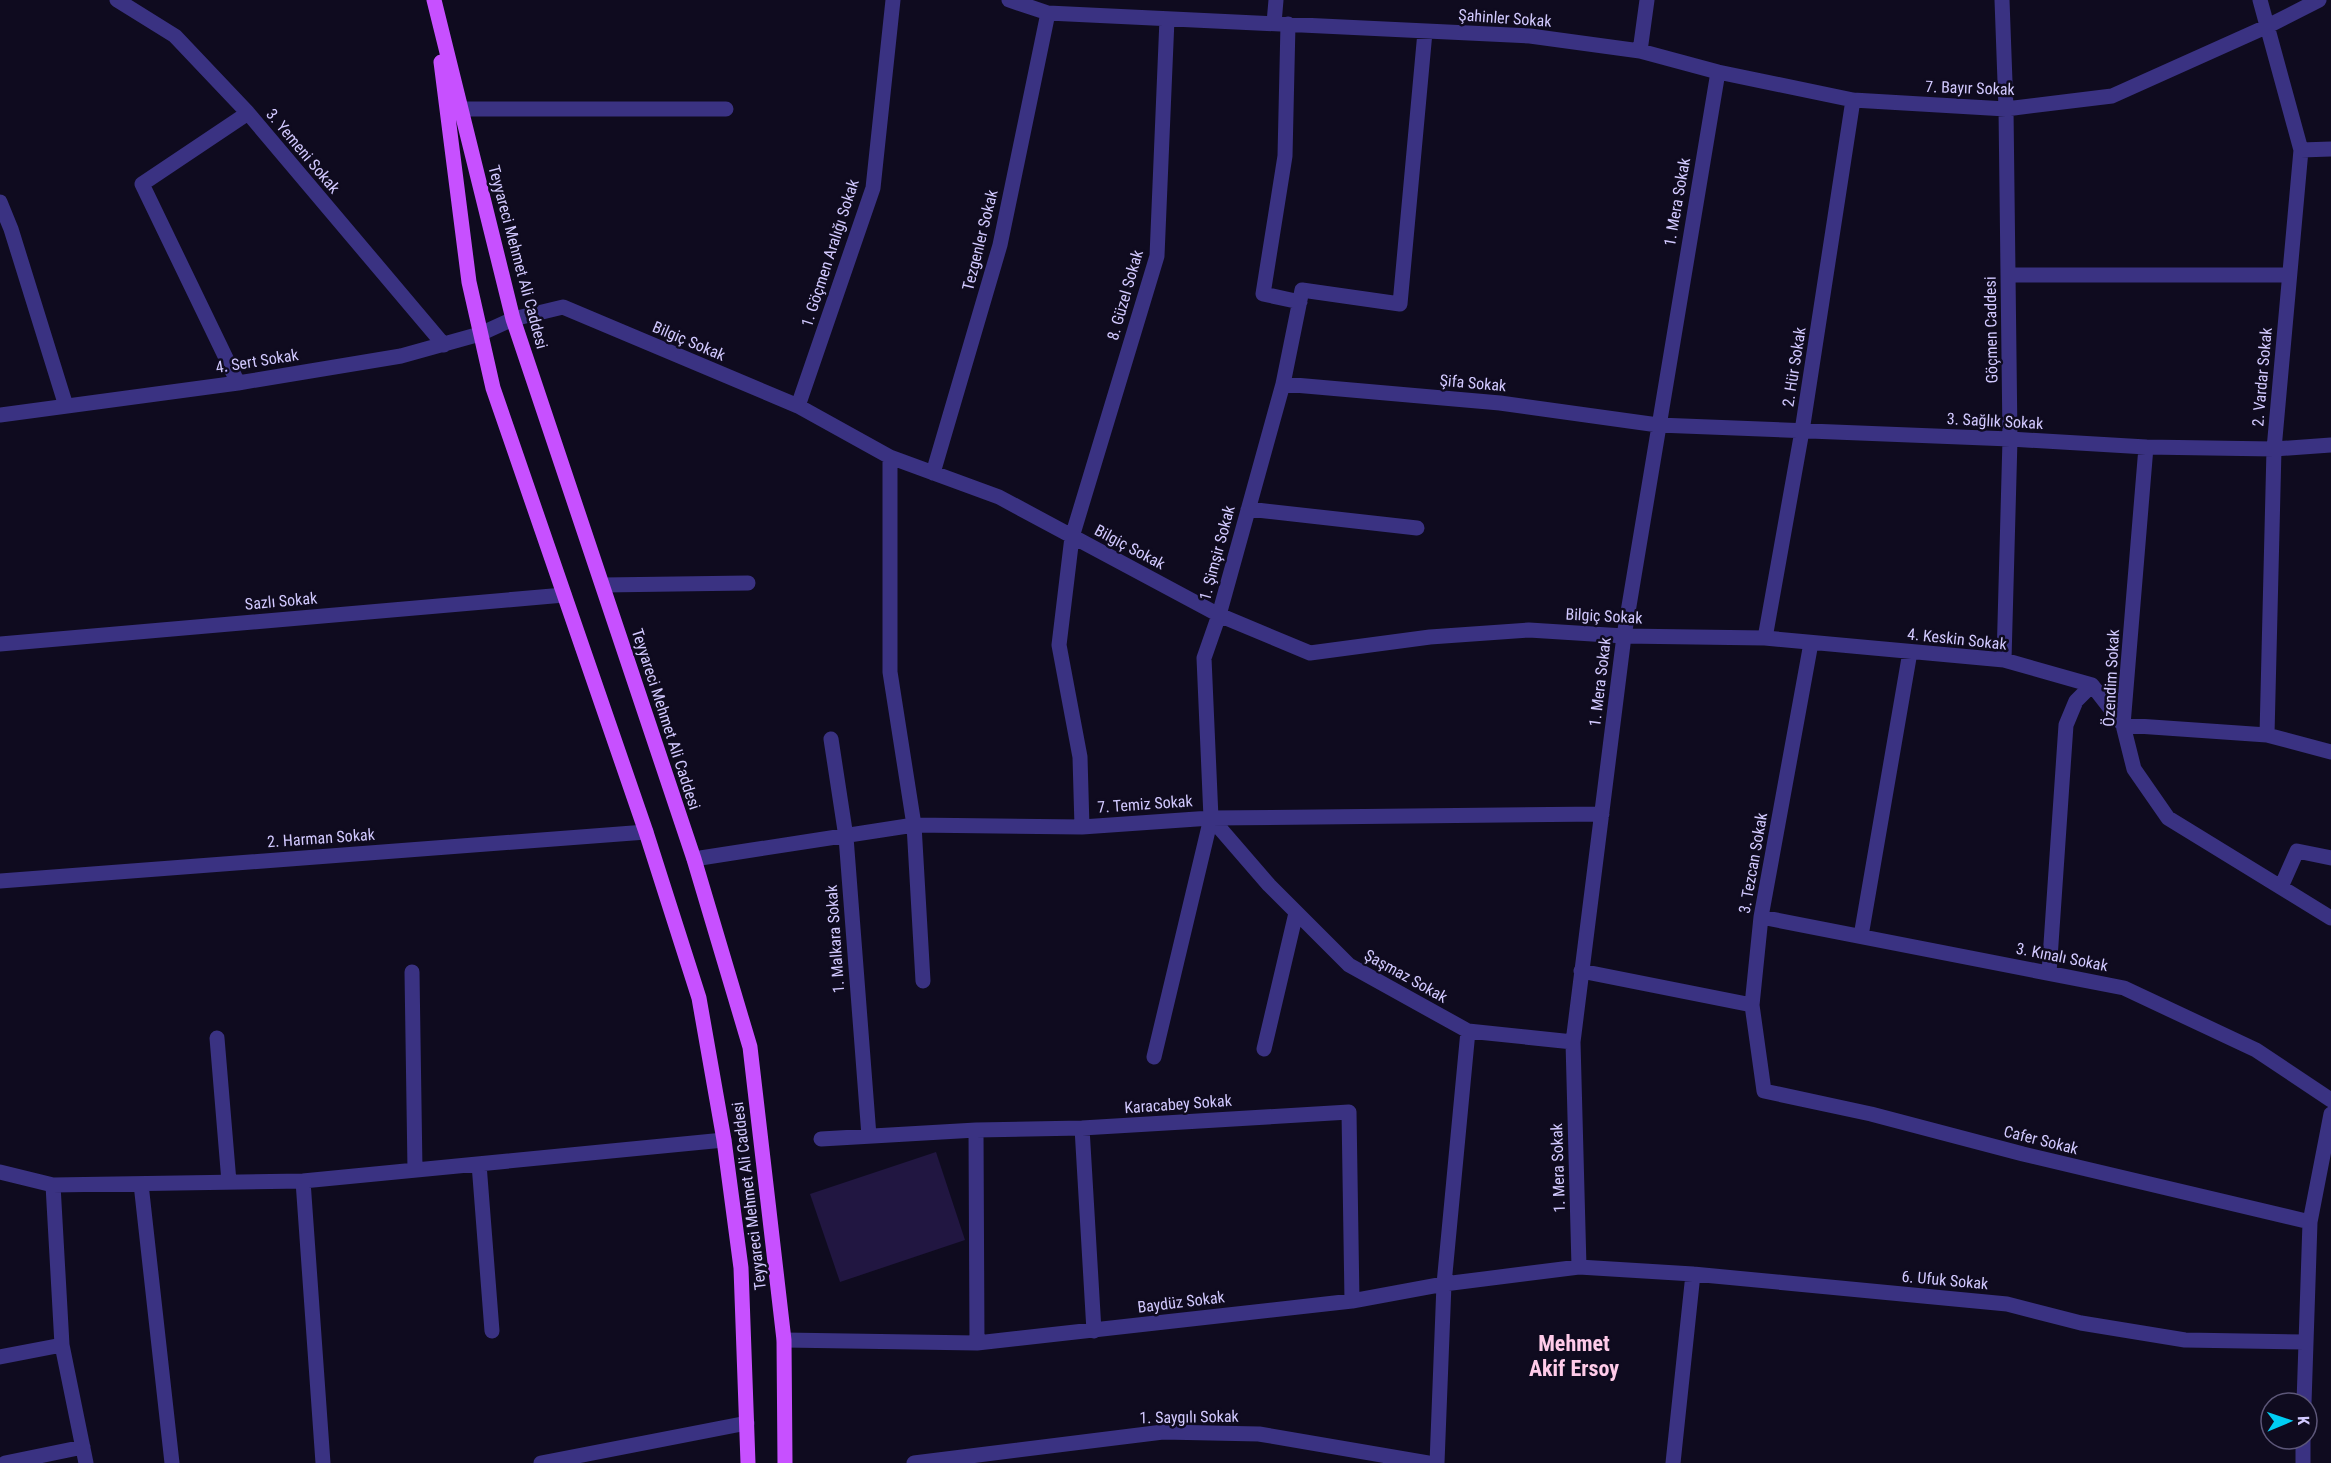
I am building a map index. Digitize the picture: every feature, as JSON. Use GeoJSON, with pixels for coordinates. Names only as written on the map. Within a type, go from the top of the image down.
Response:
{"type":"FeatureCollection","features":[{"type":"Feature","properties":{"kind":"main road","name":"Teyyareci Mehmet Ali Caddesi"},"geometry":{"type":"LineString","coordinates":[[434,0],[513,319],[694,859],[750,1047],[784,1340],[785,1463]]}},
{"type":"Feature","properties":{"kind":"main road","name":"Teyyareci Mehmet Ali Caddesi"},"geometry":{"type":"LineString","coordinates":[[434,0],[469,282],[493,388],[646,832],[699,998],[724,1140],[741,1268],[747,1463]]}},
{"type":"Feature","properties":{"kind":"street","name":"3. Yemeni Sokak"},"geometry":{"type":"LineString","coordinates":[[117,0],[175,36],[248,113],[444,345]]}},
{"type":"Feature","properties":{"kind":"street","name":"1. Göçmen Aralığı Sokak"},"geometry":{"type":"LineString","coordinates":[[798,406],[873,188],[894,0]]}},
{"type":"Feature","properties":{"kind":"street","name":"Şahinler Sokak"},"geometry":{"type":"LineString","coordinates":[[1009,0],[1048,13],[1095,7],[1167,19],[1530,36],[1640,51]]}},
{"type":"Feature","properties":{"kind":"street"},"geometry":{"type":"LineString","coordinates":[[1276,0],[1281,24],[1285,156],[1263,294],[1400,304],[1425,32]]}},
{"type":"Feature","properties":{"kind":"street"},"geometry":{"type":"LineString","coordinates":[[1640,51],[1647,0]]}},
{"type":"Feature","properties":{"kind":"street","name":"Göçmen Caddesi"},"geometry":{"type":"LineString","coordinates":[[2002,0],[2006,109],[2010,439],[2004,660]]}},
{"type":"Feature","properties":{"kind":"street","name":"2. Vardar Sokak"},"geometry":{"type":"LineString","coordinates":[[2260,0],[2301,150],[2274,449],[2266,735]]}},
{"type":"Feature","properties":{"kind":"street","name":"7. Bayır Sokak"},"geometry":{"type":"LineString","coordinates":[[1640,51],[1718,72],[1853,100],[2006,109],[2112,96],[2268,26],[2319,0]]}},
{"type":"Feature","properties":{"kind":"street","name":"Tezgenler Sokak"},"geometry":{"type":"LineString","coordinates":[[933,473],[1000,245],[1048,13]]}},
{"type":"Feature","properties":{"kind":"street","name":"8. Güzel Sokak"},"geometry":{"type":"LineString","coordinates":[[1082,827],[1080,757],[1059,645],[1072,537],[1157,256],[1167,19]]}},
{"type":"Feature","properties":{"kind":"street","name":"1. Mera Sokak"},"geometry":{"type":"LineString","coordinates":[[1579,1267],[1573,1042],[1581,971],[1624,636],[1718,72]]}},
{"type":"Feature","properties":{"kind":"street","name":"2. Hür Sokak"},"geometry":{"type":"LineString","coordinates":[[1765,638],[1802,431],[1853,100]]}},
{"type":"Feature","properties":{"kind":"street"},"geometry":{"type":"LineString","coordinates":[[461,109],[726,109]]}},
{"type":"Feature","properties":{"kind":"street"},"geometry":{"type":"LineString","coordinates":[[238,383],[142,184],[248,113]]}},
{"type":"Feature","properties":{"kind":"street"},"geometry":{"type":"LineString","coordinates":[[2301,150],[2331,149]]}},
{"type":"Feature","properties":{"kind":"street"},"geometry":{"type":"LineString","coordinates":[[0,202],[11,229],[66,406]]}},
{"type":"Feature","properties":{"kind":"street"},"geometry":{"type":"LineString","coordinates":[[2008,275],[2289,275]]}},
{"type":"Feature","properties":{"kind":"street","name":"1. Şimşir Sokak"},"geometry":{"type":"LineString","coordinates":[[1154,1057],[1212,818],[1204,658],[1219,615],[1283,384],[1301,296]]}},
{"type":"Feature","properties":{"kind":"street","name":"Bilgiç Sokak"},"geometry":{"type":"LineString","coordinates":[[513,319],[562,307],[798,406],[890,457],[999,497],[1219,615],[1310,653],[1430,637],[1529,630],[1624,636],[1765,638]]}},
{"type":"Feature","properties":{"kind":"street","name":"4. Sert Sokak"},"geometry":{"type":"LineString","coordinates":[[0,415],[238,383],[401,356],[480,334],[513,319]]}},
{"type":"Feature","properties":{"kind":"street","name":"Şifa Sokak"},"geometry":{"type":"LineString","coordinates":[[1283,384],[1500,403],[1658,425]]}},
{"type":"Feature","properties":{"kind":"street","name":"3. Sağlık Sokak"},"geometry":{"type":"LineString","coordinates":[[1658,425],[2010,439],[2146,447],[2274,449],[2331,445]]}},
{"type":"Feature","properties":{"kind":"street","name":"Özendim Sokak"},"geometry":{"type":"LineString","coordinates":[[2146,447],[2123,725],[2134,769],[2168,818],[2331,918]]}},
{"type":"Feature","properties":{"kind":"street"},"geometry":{"type":"LineString","coordinates":[[890,457],[890,672],[914,825],[923,981]]}},
{"type":"Feature","properties":{"kind":"street"},"geometry":{"type":"LineString","coordinates":[[1248,509],[1417,528]]}},
{"type":"Feature","properties":{"kind":"street"},"geometry":{"type":"LineString","coordinates":[[603,585],[748,583]]}},
{"type":"Feature","properties":{"kind":"street","name":"Sazlı Sokak"},"geometry":{"type":"LineString","coordinates":[[0,644],[564,595]]}},
{"type":"Feature","properties":{"kind":"street","name":"4. Keskin Sokak"},"geometry":{"type":"LineString","coordinates":[[1765,638],[2004,660],[2092,685]]}},
{"type":"Feature","properties":{"kind":"street","name":"3. Tezcan Sokak"},"geometry":{"type":"LineString","coordinates":[[1764,1091],[1752,1005],[1761,917],[1811,643]]}},
{"type":"Feature","properties":{"kind":"street"},"geometry":{"type":"LineString","coordinates":[[1861,936],[1910,652]]}},
{"type":"Feature","properties":{"kind":"street"},"geometry":{"type":"LineString","coordinates":[[2049,973],[2066,725],[2076,701],[2092,685],[2123,725],[2266,735],[2331,752]]}},
{"type":"Feature","properties":{"kind":"street","name":"1. Malkara Sokak"},"geometry":{"type":"LineString","coordinates":[[831,740],[846,837],[869,1136]]}},
{"type":"Feature","properties":{"kind":"street","name":"7. Temiz Sokak"},"geometry":{"type":"LineString","coordinates":[[694,859],[914,825],[1082,827],[1212,818],[1602,814]]}},
{"type":"Feature","properties":{"kind":"street","name":"Şaşmaz Sokak"},"geometry":{"type":"LineString","coordinates":[[1212,818],[1269,885],[1349,965],[1468,1031],[1573,1042]]}},
{"type":"Feature","properties":{"kind":"street","name":"2. Harman Sokak"},"geometry":{"type":"LineString","coordinates":[[0,881],[646,832]]}},
{"type":"Feature","properties":{"kind":"street"},"geometry":{"type":"LineString","coordinates":[[2281,886],[2297,851],[2331,858]]}},
{"type":"Feature","properties":{"kind":"street"},"geometry":{"type":"LineString","coordinates":[[1264,1049],[1296,913]]}},
{"type":"Feature","properties":{"kind":"street","name":"3. Kınalı Sokak"},"geometry":{"type":"LineString","coordinates":[[1761,917],[2124,988],[2256,1050],[2331,1101]]}},
{"type":"Feature","properties":{"kind":"street"},"geometry":{"type":"LineString","coordinates":[[1581,971],[1752,1005]]}},
{"type":"Feature","properties":{"kind":"street"},"geometry":{"type":"LineString","coordinates":[[412,972],[416,1170]]}},
{"type":"Feature","properties":{"kind":"street"},"geometry":{"type":"LineString","coordinates":[[1437,1463],[1444,1284],[1468,1031]]}},
{"type":"Feature","properties":{"kind":"street"},"geometry":{"type":"LineString","coordinates":[[217,1038],[229,1182]]}},
{"type":"Feature","properties":{"kind":"street","name":"Cafer Sokak"},"geometry":{"type":"LineString","coordinates":[[1764,1091],[1870,1114],[2024,1154],[2310,1222]]}},
{"type":"Feature","properties":{"kind":"street","name":"Karacabey Sokak"},"geometry":{"type":"LineString","coordinates":[[821,1139],[976,1130],[1082,1128],[1349,1112],[1352,1301]]}},
{"type":"Feature","properties":{"kind":"street"},"geometry":{"type":"LineString","coordinates":[[2304,1391],[2310,1222],[2331,1114]]}},
{"type":"Feature","properties":{"kind":"street"},"geometry":{"type":"LineString","coordinates":[[1082,1128],[1094,1330]]}},
{"type":"Feature","properties":{"kind":"street"},"geometry":{"type":"LineString","coordinates":[[976,1130],[977,1343]]}},
{"type":"Feature","properties":{"kind":"street"},"geometry":{"type":"LineString","coordinates":[[0,1172],[53,1185],[303,1181],[724,1140]]}},
{"type":"Feature","properties":{"kind":"street"},"geometry":{"type":"LineString","coordinates":[[479,1164],[492,1331]]}},
{"type":"Feature","properties":{"kind":"street"},"geometry":{"type":"LineString","coordinates":[[303,1181],[322,1463]]}},
{"type":"Feature","properties":{"kind":"street"},"geometry":{"type":"LineString","coordinates":[[141,1184],[172,1463]]}},
{"type":"Feature","properties":{"kind":"street"},"geometry":{"type":"LineString","coordinates":[[53,1185],[62,1345],[86,1463]]}},
{"type":"Feature","properties":{"kind":"street","name":"Baydüz Sokak"},"geometry":{"type":"LineString","coordinates":[[784,1340],[977,1343],[1352,1301],[1444,1284],[1579,1267]]}},
{"type":"Feature","properties":{"kind":"street","name":"6. Ufuk Sokak"},"geometry":{"type":"LineString","coordinates":[[1579,1267],[1693,1274],[2007,1304],[2081,1323],[2185,1340],[2305,1342]]}},
{"type":"Feature","properties":{"kind":"street"},"geometry":{"type":"LineString","coordinates":[[1673,1463],[1693,1274]]}},
{"type":"Feature","properties":{"kind":"street"},"geometry":{"type":"LineString","coordinates":[[0,1357],[62,1345]]}},
{"type":"Feature","properties":{"kind":"street"},"geometry":{"type":"LineString","coordinates":[[541,1463],[747,1423]]}},
{"type":"Feature","properties":{"kind":"street","name":"1. Saygılı Sokak"},"geometry":{"type":"LineString","coordinates":[[914,1463],[1163,1432],[1259,1434],[1428,1463]]}},
{"type":"Feature","properties":{"kind":"street"},"geometry":{"type":"LineString","coordinates":[[5,1463],[82,1447]]}},
{"type":"Feature","properties":{"kind":"building"},"geometry":{"type":"Polygon","coordinates":[[[936,1152],[965,1240],[840,1282],[810,1194],[936,1152]]]}},
{"type":"Feature","properties":{"kind":"district","name":"Mehmet Akif Ersoy"},"geometry":{"type":"Point","coordinates":[1574,1356]}}]}
